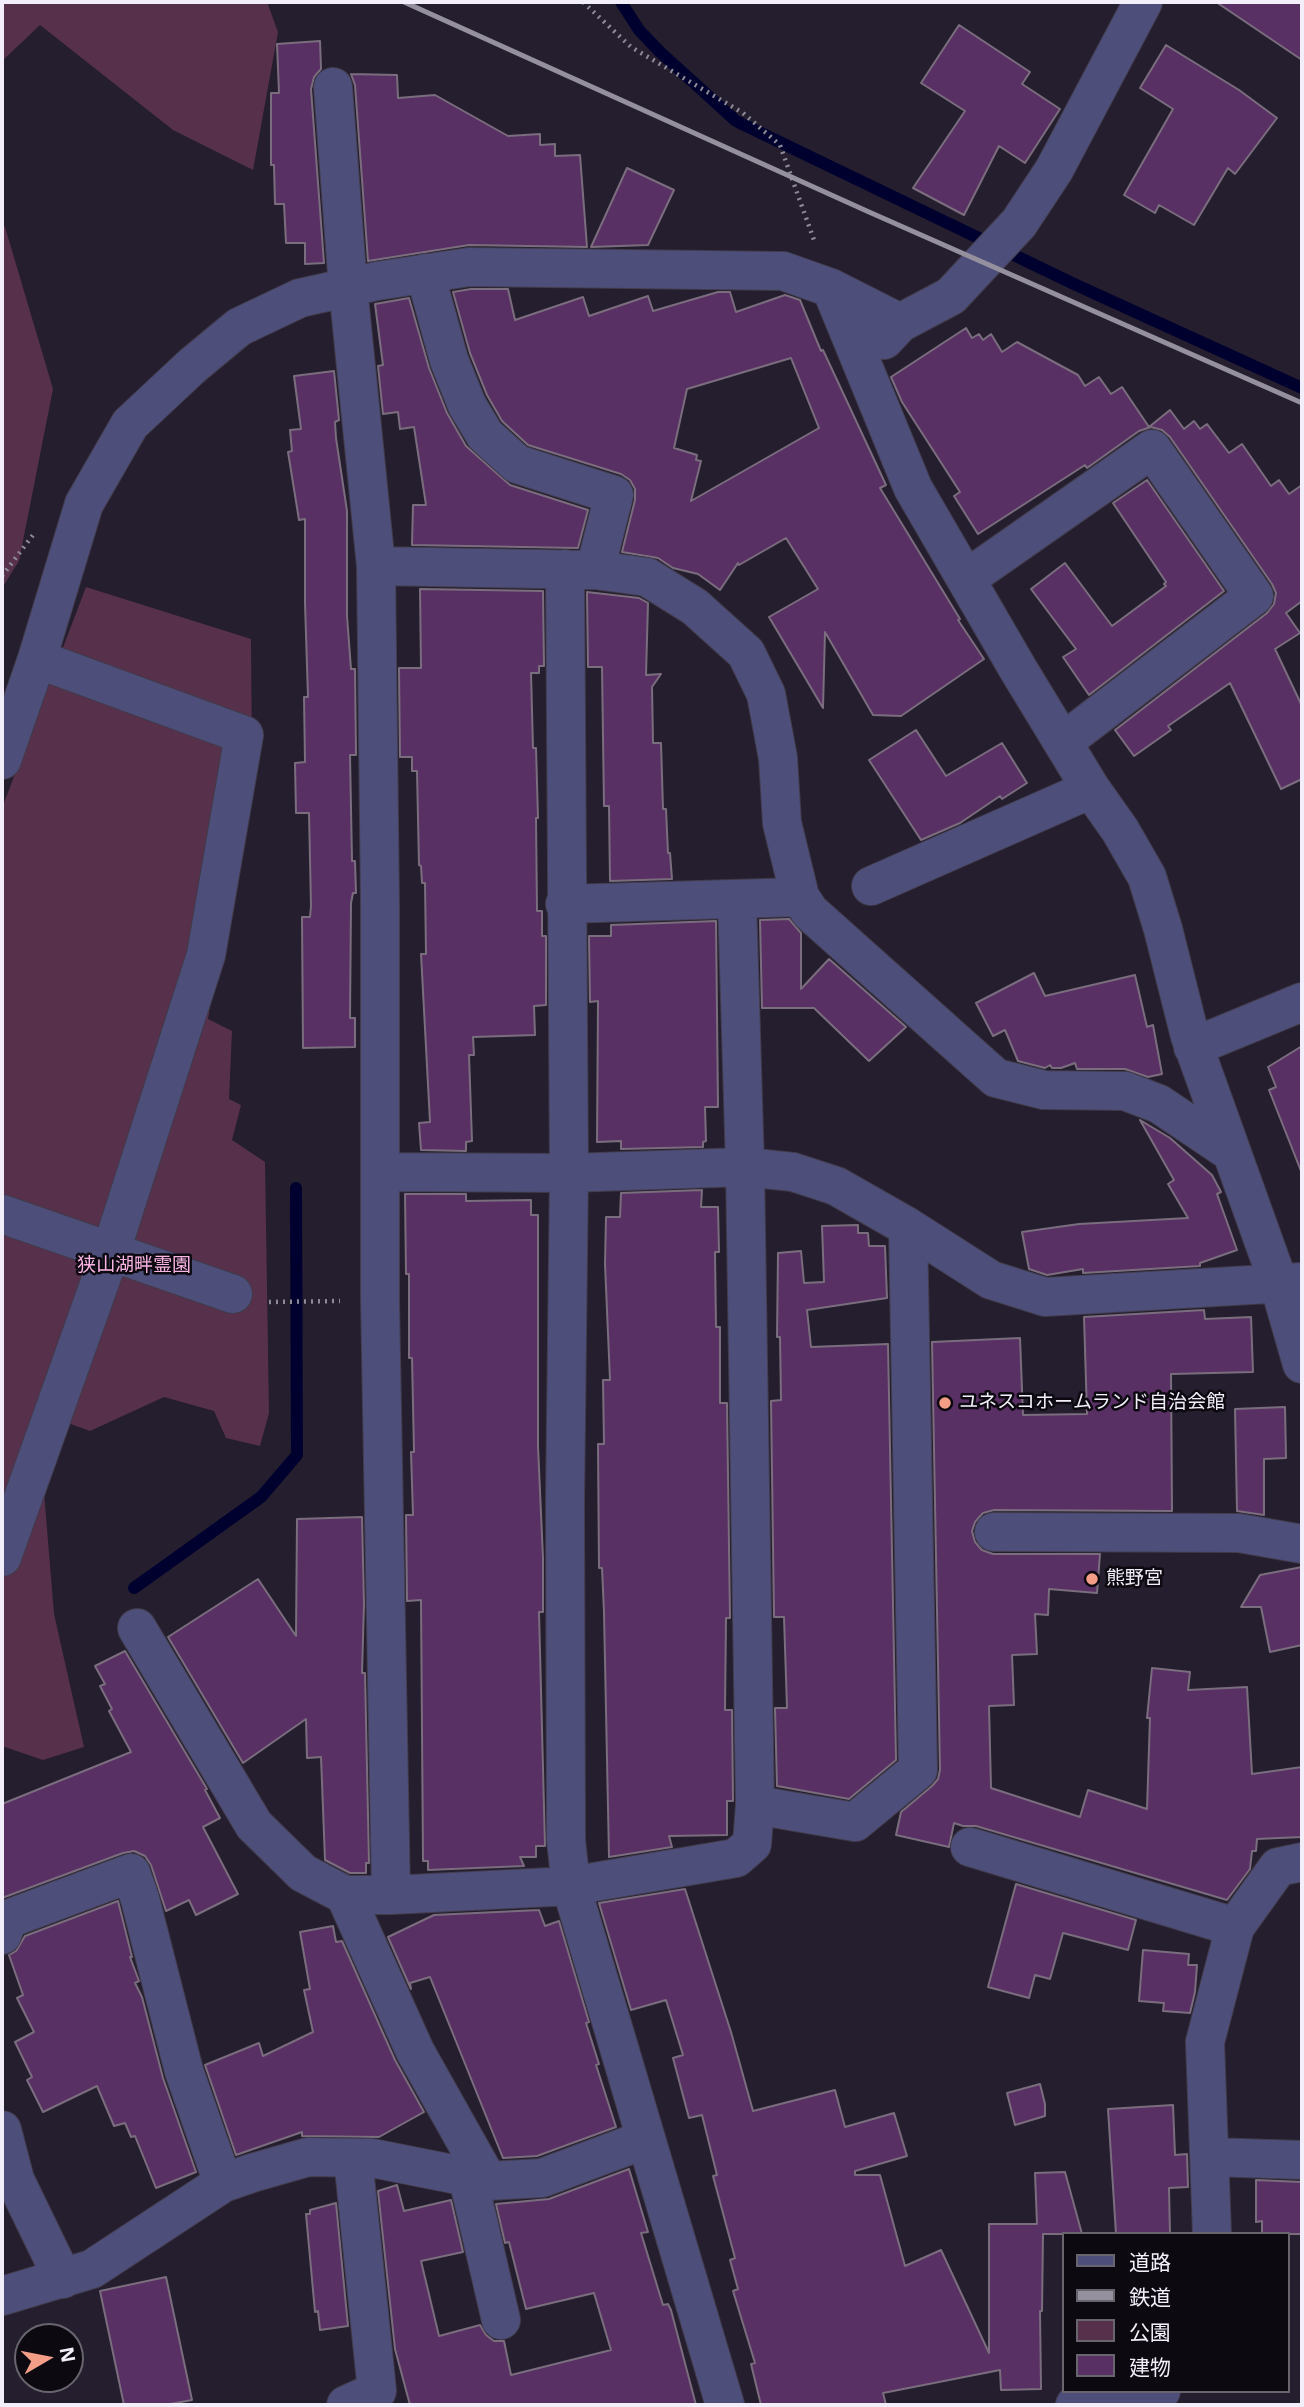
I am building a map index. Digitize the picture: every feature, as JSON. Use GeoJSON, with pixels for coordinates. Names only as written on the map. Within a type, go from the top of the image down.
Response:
{"type":"FeatureCollection","features":[{"type":"Feature","properties":{"kind":"street"},"geometry":{"type":"LineString","coordinates":[[868,376],[877,347],[900,323],[951,296],[1019,223],[1054,170],[1143,2]]}},
{"type":"Feature","properties":{"kind":"street"},"geometry":{"type":"LineString","coordinates":[[333,87],[348,287],[376,566],[380,1300],[391,1895]]}},
{"type":"Feature","properties":{"kind":"street"},"geometry":{"type":"LineString","coordinates":[[2,760],[85,505],[130,424],[192,366],[239,327],[300,298],[348,287],[469,267],[783,271],[831,288],[900,323]]}},
{"type":"Feature","properties":{"kind":"street"},"geometry":{"type":"LineString","coordinates":[[425,273],[449,360],[467,405],[485,435],[517,464],[614,495],[580,570],[565,904],[569,1172],[565,1528],[566,1840],[571,1886],[725,2405]]}},
{"type":"Feature","properties":{"kind":"street"},"geometry":{"type":"LineString","coordinates":[[831,288],[913,488],[1062,742],[1120,830],[1147,877],[1164,929],[1194,1047],[1232,1153],[1290,1283],[1302,1364]]}},
{"type":"Feature","properties":{"kind":"street"},"geometry":{"type":"LineString","coordinates":[[966,579],[1152,449],[1254,596],[1062,742]]}},
{"type":"Feature","properties":{"kind":"street"},"geometry":{"type":"LineString","coordinates":[[376,566],[580,570],[647,577],[695,607],[746,653],[766,694],[778,758],[782,823],[800,897],[810,912],[996,1078],[1044,1090],[1125,1091],[1159,1104],[1232,1153]]}},
{"type":"Feature","properties":{"kind":"street"},"geometry":{"type":"LineString","coordinates":[[2,1558],[111,1251],[206,955],[244,735],[37,659]]}},
{"type":"Feature","properties":{"kind":"street"},"geometry":{"type":"LineString","coordinates":[[871,886],[1091,789]]}},
{"type":"Feature","properties":{"kind":"street"},"geometry":{"type":"LineString","coordinates":[[565,904],[800,897]]}},
{"type":"Feature","properties":{"kind":"street"},"geometry":{"type":"LineString","coordinates":[[137,1628],[254,1825],[303,1874],[345,1895],[571,1886],[736,1858],[752,1844],[755,1805],[745,1167],[737,899]]}},
{"type":"Feature","properties":{"kind":"street"},"geometry":{"type":"LineString","coordinates":[[1194,1047],[1302,1002]]}},
{"type":"Feature","properties":{"kind":"street"},"geometry":{"type":"LineString","coordinates":[[380,1172],[569,1172],[745,1167],[793,1172],[836,1186],[908,1227],[991,1280],[1045,1297],[1290,1283]]}},
{"type":"Feature","properties":{"kind":"street"},"geometry":{"type":"LineString","coordinates":[[2,1214],[233,1294]]}},
{"type":"Feature","properties":{"kind":"street"},"geometry":{"type":"LineString","coordinates":[[755,1805],[855,1822],[918,1770],[908,1227]]}},
{"type":"Feature","properties":{"kind":"street"},"geometry":{"type":"LineString","coordinates":[[994,1532],[1239,1533],[1302,1544]]}},
{"type":"Feature","properties":{"kind":"street"},"geometry":{"type":"LineString","coordinates":[[970,1847],[1235,1927]]}},
{"type":"Feature","properties":{"kind":"street"},"geometry":{"type":"LineString","coordinates":[[1212,2232],[1205,2042],[1235,1927],[1278,1867],[1302,1862]]}},
{"type":"Feature","properties":{"kind":"street"},"geometry":{"type":"LineString","coordinates":[[2,1935],[8,1919],[131,1873],[141,1899],[184,2071],[223,2183]]}},
{"type":"Feature","properties":{"kind":"street"},"geometry":{"type":"LineString","coordinates":[[345,1895],[415,2051],[478,2179],[501,2320]]}},
{"type":"Feature","properties":{"kind":"street"},"geometry":{"type":"LineString","coordinates":[[2,2130],[15,2180],[63,2279]]}},
{"type":"Feature","properties":{"kind":"street"},"geometry":{"type":"LineString","coordinates":[[2,2296],[92,2269],[223,2183],[308,2157],[372,2158],[478,2179],[542,2178],[646,2139]]}},
{"type":"Feature","properties":{"kind":"street"},"geometry":{"type":"LineString","coordinates":[[1210,2157],[1302,2160]]}},
{"type":"Feature","properties":{"kind":"street"},"geometry":{"type":"LineString","coordinates":[[346,2405],[377,2391],[353,2158]]}},
{"type":"Feature","properties":{"kind":"street"},"geometry":{"type":"LineString","coordinates":[[1075,2405],[1139,2398]]}},
{"type":"Feature","properties":{"kind":"path"},"geometry":{"type":"LineString","coordinates":[[583,2],[631,47],[743,113],[780,145],[831,288]]}},
{"type":"Feature","properties":{"kind":"path"},"geometry":{"type":"LineString","coordinates":[[233,1294],[263,1302],[380,1300]]}},
{"type":"Feature","properties":{"kind":"green space"},"geometry":{"type":"Polygon","coordinates":[[[2,2],[267,2],[278,32],[253,170],[173,130],[40,25],[2,61],[2,2]]]}},
{"type":"Feature","properties":{"kind":"green space"},"geometry":{"type":"Polygon","coordinates":[[[2,223],[53,389],[19,561],[2,588],[2,223]]]}},
{"type":"Feature","properties":{"kind":"green space","name":"狭山湖畔霊園"},"geometry":{"type":"Polygon","coordinates":[[[86,587],[251,639],[252,762],[208,1019],[232,1031],[229,1099],[241,1105],[232,1140],[265,1162],[269,1413],[260,1446],[226,1438],[214,1411],[164,1397],[90,1431],[65,1422],[43,1480],[54,1614],[84,1747],[43,1760],[2,1746],[2,808],[86,587]]]}},
{"type":"Feature","properties":{"kind":"building"},"geometry":{"type":"Polygon","coordinates":[[[1216,2],[1302,2],[1302,60],[1216,2]]]}},
{"type":"Feature","properties":{"kind":"building"},"geometry":{"type":"Polygon","coordinates":[[[959,25],[1030,72],[1022,84],[1060,109],[1025,163],[999,146],[964,215],[913,188],[965,111],[921,83],[959,25]]]}},
{"type":"Feature","properties":{"kind":"building"},"geometry":{"type":"Polygon","coordinates":[[[320,41],[321,69],[314,77],[311,89],[324,263],[305,264],[305,243],[286,243],[284,204],[275,204],[274,165],[271,165],[271,93],[279,93],[277,44],[320,41]]]}},
{"type":"Feature","properties":{"kind":"building"},"geometry":{"type":"Polygon","coordinates":[[[1166,45],[1239,90],[1277,118],[1235,174],[1228,168],[1194,225],[1159,205],[1155,213],[1124,195],[1173,109],[1140,88],[1166,45]]]}},
{"type":"Feature","properties":{"kind":"building"},"geometry":{"type":"Polygon","coordinates":[[[351,74],[397,75],[398,98],[435,95],[508,136],[540,134],[540,145],[555,144],[555,156],[580,155],[587,247],[469,245],[368,261],[355,85],[351,74]]]}},
{"type":"Feature","properties":{"kind":"building"},"geometry":{"type":"Polygon","coordinates":[[[627,168],[674,190],[648,245],[591,247],[627,168]]]}},
{"type":"Feature","properties":{"kind":"building"},"geometry":{"type":"Polygon","coordinates":[[[508,289],[515,320],[583,297],[589,316],[648,296],[653,311],[718,292],[730,292],[736,312],[785,295],[800,300],[821,351],[823,350],[886,485],[880,488],[984,659],[901,716],[873,715],[825,632],[823,708],[769,617],[818,589],[786,538],[739,565],[738,563],[720,590],[698,574],[673,568],[658,558],[622,552],[635,500],[635,489],[630,480],[621,474],[528,445],[502,421],[487,395],[470,353],[453,292],[508,289]],[[791,358],[687,389],[674,448],[697,455],[696,460],[701,461],[691,501],[819,428],[791,358]]]}},
{"type":"Feature","properties":{"kind":"building"},"geometry":{"type":"Polygon","coordinates":[[[409,298],[429,368],[447,413],[466,446],[510,485],[588,510],[578,548],[412,545],[413,505],[426,505],[414,427],[400,429],[398,412],[383,414],[378,366],[383,365],[375,304],[409,298]]]}},
{"type":"Feature","properties":{"kind":"building"},"geometry":{"type":"Polygon","coordinates":[[[966,328],[972,338],[979,334],[983,340],[991,334],[1002,352],[1017,342],[1078,375],[1085,386],[1099,377],[1111,394],[1122,387],[1149,427],[1170,410],[1184,429],[1194,421],[1200,429],[1207,424],[1229,453],[1242,444],[1271,486],[1279,480],[1289,494],[1302,485],[1302,601],[1286,613],[1300,633],[1275,649],[1302,706],[1302,779],[1281,789],[1230,683],[1168,726],[1171,730],[1134,756],[1115,730],[1267,613],[1274,604],[1276,593],[1170,437],[1162,430],[1151,427],[1139,431],[1087,468],[1085,465],[978,534],[954,496],[960,492],[902,402],[891,377],[966,328]]]}},
{"type":"Feature","properties":{"kind":"building"},"geometry":{"type":"Polygon","coordinates":[[[334,371],[339,420],[335,422],[336,438],[347,511],[347,616],[351,669],[355,669],[356,755],[350,755],[352,861],[355,861],[356,893],[353,893],[351,903],[350,1018],[355,1018],[355,1047],[303,1048],[302,917],[310,917],[311,906],[309,813],[296,813],[295,763],[305,762],[304,697],[308,697],[305,519],[299,520],[288,452],[292,451],[290,430],[301,429],[294,376],[334,371]]]}},
{"type":"Feature","properties":{"kind":"building"},"geometry":{"type":"Polygon","coordinates":[[[1147,480],[1224,591],[1089,695],[1063,657],[1076,649],[1031,589],[1065,563],[1112,626],[1166,586],[1166,582],[1113,503],[1147,480]]]}},
{"type":"Feature","properties":{"kind":"building"},"geometry":{"type":"Polygon","coordinates":[[[420,589],[543,591],[544,666],[539,666],[539,673],[531,673],[538,818],[537,911],[542,911],[542,936],[546,936],[546,1005],[534,1006],[535,1035],[473,1037],[474,1055],[469,1055],[472,1141],[466,1142],[466,1151],[421,1150],[419,1123],[430,1122],[421,954],[426,954],[425,883],[422,883],[419,865],[417,771],[412,771],[412,757],[400,757],[399,668],[421,668],[420,589]]]}},
{"type":"Feature","properties":{"kind":"building"},"geometry":{"type":"Polygon","coordinates":[[[587,592],[639,598],[648,603],[646,675],[661,674],[652,687],[653,743],[661,743],[663,809],[666,809],[672,879],[610,881],[609,806],[604,806],[602,667],[588,667],[587,592]]]}},
{"type":"Feature","properties":{"kind":"building"},"geometry":{"type":"Polygon","coordinates":[[[916,730],[946,776],[1002,743],[1027,783],[1002,799],[1000,796],[960,823],[921,840],[869,760],[916,730]]]}},
{"type":"Feature","properties":{"kind":"building"},"geometry":{"type":"Polygon","coordinates":[[[789,919],[801,933],[801,989],[829,959],[906,1027],[869,1061],[814,1008],[762,1008],[760,920],[789,919]]]}},
{"type":"Feature","properties":{"kind":"building"},"geometry":{"type":"Polygon","coordinates":[[[716,921],[718,1107],[705,1107],[706,1141],[703,1142],[703,1147],[621,1149],[621,1141],[597,1142],[598,1001],[590,1002],[589,936],[611,936],[611,925],[716,921]]]}},
{"type":"Feature","properties":{"kind":"building"},"geometry":{"type":"Polygon","coordinates":[[[1034,973],[1045,996],[1135,975],[1147,1027],[1153,1025],[1162,1074],[1148,1077],[1125,1069],[1077,1069],[1075,1063],[1061,1068],[1052,1068],[1050,1065],[1045,1068],[1018,1061],[1005,1030],[993,1036],[976,1003],[1034,973]]]}},
{"type":"Feature","properties":{"kind":"building"},"geometry":{"type":"Polygon","coordinates":[[[1302,1046],[1301,1171],[1269,1090],[1276,1087],[1268,1067],[1302,1046]]]}},
{"type":"Feature","properties":{"kind":"building"},"geometry":{"type":"Polygon","coordinates":[[[1140,1120],[1170,1138],[1212,1175],[1221,1192],[1217,1194],[1237,1250],[1200,1263],[1200,1266],[1083,1273],[1083,1269],[1047,1275],[1029,1269],[1022,1232],[1079,1224],[1188,1218],[1168,1184],[1174,1180],[1140,1120]]]}},
{"type":"Feature","properties":{"kind":"building"},"geometry":{"type":"Polygon","coordinates":[[[702,1190],[701,1207],[718,1207],[719,1252],[715,1252],[716,1327],[720,1327],[720,1403],[727,1403],[730,1618],[726,1618],[725,1710],[732,1710],[733,1801],[727,1801],[727,1835],[669,1836],[672,1847],[609,1857],[604,1612],[602,1568],[599,1568],[598,1444],[604,1444],[603,1380],[610,1380],[605,1264],[606,1217],[620,1217],[621,1193],[702,1190]]]}},
{"type":"Feature","properties":{"kind":"building"},"geometry":{"type":"Polygon","coordinates":[[[405,1194],[466,1194],[466,1201],[531,1200],[531,1215],[538,1215],[538,1446],[543,1558],[543,1612],[539,1612],[545,1846],[536,1846],[536,1857],[520,1857],[524,1866],[428,1870],[428,1861],[423,1861],[421,1600],[407,1601],[406,1515],[413,1515],[411,1452],[414,1452],[405,1194]]]}},
{"type":"Feature","properties":{"kind":"building"},"geometry":{"type":"Polygon","coordinates":[[[858,1225],[858,1233],[868,1233],[869,1246],[885,1246],[887,1298],[807,1310],[811,1347],[888,1344],[896,1760],[849,1799],[777,1786],[775,1708],[787,1708],[784,1617],[774,1617],[771,1401],[781,1400],[780,1337],[777,1337],[778,1253],[801,1251],[804,1283],[824,1282],[822,1226],[858,1225]]]}},
{"type":"Feature","properties":{"kind":"building"},"geometry":{"type":"Polygon","coordinates":[[[1204,1310],[1205,1319],[1251,1317],[1253,1372],[1171,1374],[1172,1511],[994,1510],[983,1513],[975,1522],[972,1531],[975,1542],[982,1550],[993,1554],[1100,1554],[1097,1593],[1049,1589],[1048,1615],[1035,1614],[1037,1654],[1012,1655],[1014,1705],[989,1706],[991,1788],[1080,1817],[1088,1790],[1147,1809],[1150,1718],[1147,1718],[1152,1668],[1190,1672],[1188,1690],[1247,1687],[1252,1774],[1302,1767],[1302,1837],[1257,1839],[1256,1851],[1252,1851],[1250,1869],[1227,1900],[976,1826],[954,1823],[949,1847],[896,1835],[901,1812],[932,1786],[938,1779],[940,1770],[932,1342],[1020,1338],[1023,1415],[1087,1414],[1084,1317],[1204,1310]]]}},
{"type":"Feature","properties":{"kind":"building"},"geometry":{"type":"Polygon","coordinates":[[[1285,1407],[1286,1458],[1264,1459],[1264,1515],[1237,1511],[1235,1409],[1285,1407]]]}},
{"type":"Feature","properties":{"kind":"building"},"geometry":{"type":"Polygon","coordinates":[[[362,1517],[362,1673],[365,1673],[369,1863],[366,1863],[366,1873],[350,1873],[325,1860],[321,1757],[307,1758],[306,1719],[243,1763],[168,1637],[258,1579],[296,1636],[297,1519],[362,1517]]]}},
{"type":"Feature","properties":{"kind":"building"},"geometry":{"type":"Polygon","coordinates":[[[1302,1567],[1302,1645],[1270,1652],[1261,1607],[1241,1607],[1260,1575],[1302,1567]]]}},
{"type":"Feature","properties":{"kind":"building"},"geometry":{"type":"Polygon","coordinates":[[[125,1651],[207,1789],[205,1790],[220,1818],[203,1827],[238,1894],[196,1915],[189,1900],[166,1911],[151,1865],[145,1856],[134,1851],[2,1898],[2,1804],[131,1752],[109,1711],[112,1709],[100,1686],[105,1684],[95,1666],[125,1651]]]}},
{"type":"Feature","properties":{"kind":"building"},"geometry":{"type":"Polygon","coordinates":[[[1016,1884],[1136,1920],[1128,1950],[1063,1933],[1050,1979],[1035,1975],[1029,1998],[988,1987],[1016,1884]]]}},
{"type":"Feature","properties":{"kind":"building"},"geometry":{"type":"Polygon","coordinates":[[[685,1889],[731,2032],[753,2111],[835,2090],[845,2127],[894,2113],[907,2156],[855,2171],[855,2175],[880,2175],[905,2266],[941,2250],[989,2353],[989,2224],[1037,2224],[1035,2173],[1065,2172],[1081,2232],[1043,2234],[1041,2389],[1001,2390],[1000,2370],[883,2393],[886,2405],[761,2405],[751,2364],[755,2363],[733,2291],[738,2289],[730,2260],[735,2258],[713,2176],[717,2175],[702,2115],[689,2118],[673,2058],[683,2055],[666,2000],[631,2010],[599,1903],[685,1889]]]}},
{"type":"Feature","properties":{"kind":"building"},"geometry":{"type":"Polygon","coordinates":[[[118,1901],[130,1957],[139,1981],[135,1983],[142,1997],[163,2078],[196,2172],[156,2188],[135,2136],[131,2137],[125,2123],[114,2126],[97,2086],[43,2112],[27,2080],[32,2077],[15,2042],[34,2032],[17,1998],[23,1995],[9,1955],[16,1951],[25,1936],[118,1901]]]}},
{"type":"Feature","properties":{"kind":"building"},"geometry":{"type":"Polygon","coordinates":[[[539,1910],[545,1926],[559,1921],[589,2022],[586,2023],[599,2064],[596,2065],[616,2127],[537,2156],[503,2158],[430,1977],[410,1983],[411,1989],[388,1937],[434,1915],[539,1910]]]}},
{"type":"Feature","properties":{"kind":"building"},"geometry":{"type":"Polygon","coordinates":[[[333,1926],[336,1942],[342,1941],[395,2060],[424,2112],[379,2137],[302,2136],[302,2132],[236,2155],[205,2065],[259,2043],[263,2056],[313,2032],[304,1990],[310,1989],[300,1932],[333,1926]]]}},
{"type":"Feature","properties":{"kind":"building"},"geometry":{"type":"Polygon","coordinates":[[[1143,1950],[1189,1954],[1188,1965],[1197,1965],[1190,2013],[1163,2011],[1164,2003],[1139,2001],[1143,1950]]]}},
{"type":"Feature","properties":{"kind":"building"},"geometry":{"type":"Polygon","coordinates":[[[1040,2084],[1045,2116],[1015,2125],[1007,2093],[1040,2084]]]}},
{"type":"Feature","properties":{"kind":"building"},"geometry":{"type":"Polygon","coordinates":[[[1173,2105],[1175,2155],[1187,2154],[1188,2187],[1169,2188],[1170,2232],[1116,2232],[1108,2109],[1173,2105]]]}},
{"type":"Feature","properties":{"kind":"building"},"geometry":{"type":"Polygon","coordinates":[[[629,2169],[648,2232],[641,2233],[663,2305],[668,2304],[671,2310],[696,2405],[410,2405],[395,2349],[378,2191],[397,2185],[404,2211],[451,2200],[463,2252],[421,2261],[439,2336],[480,2325],[494,2341],[504,2341],[511,2375],[611,2350],[594,2293],[526,2309],[496,2204],[549,2199],[629,2169]]]}},
{"type":"Feature","properties":{"kind":"building"},"geometry":{"type":"Polygon","coordinates":[[[1256,2180],[1302,2182],[1302,2234],[1262,2232],[1262,2221],[1256,2222],[1256,2180]]]}},
{"type":"Feature","properties":{"kind":"building"},"geometry":{"type":"Polygon","coordinates":[[[336,2203],[348,2326],[320,2330],[318,2311],[315,2312],[306,2214],[310,2214],[310,2210],[336,2203]]]}},
{"type":"Feature","properties":{"kind":"building"},"geometry":{"type":"Polygon","coordinates":[[[166,2277],[192,2400],[165,2405],[124,2405],[100,2291],[166,2277]]]}},
{"type":"Feature","properties":{"kind":"waterway"},"geometry":{"type":"LineString","coordinates":[[621,2],[639,30],[660,52],[736,121],[1074,284],[1302,388]]}},
{"type":"Feature","properties":{"kind":"waterway"},"geometry":{"type":"LineString","coordinates":[[134,1588],[261,1497],[297,1455],[296,1188]]}},
{"type":"Feature","properties":{"kind":"railway"},"geometry":{"type":"LineString","coordinates":[[404,2],[869,212],[1302,403]]}},
{"type":"Feature","properties":{"kind":"place","name":"ユネスコホームランド自治会館"},"geometry":{"type":"Point","coordinates":[945,1403]}},
{"type":"Feature","properties":{"kind":"place","name":"熊野宮"},"geometry":{"type":"Point","coordinates":[1092,1579]}}]}
